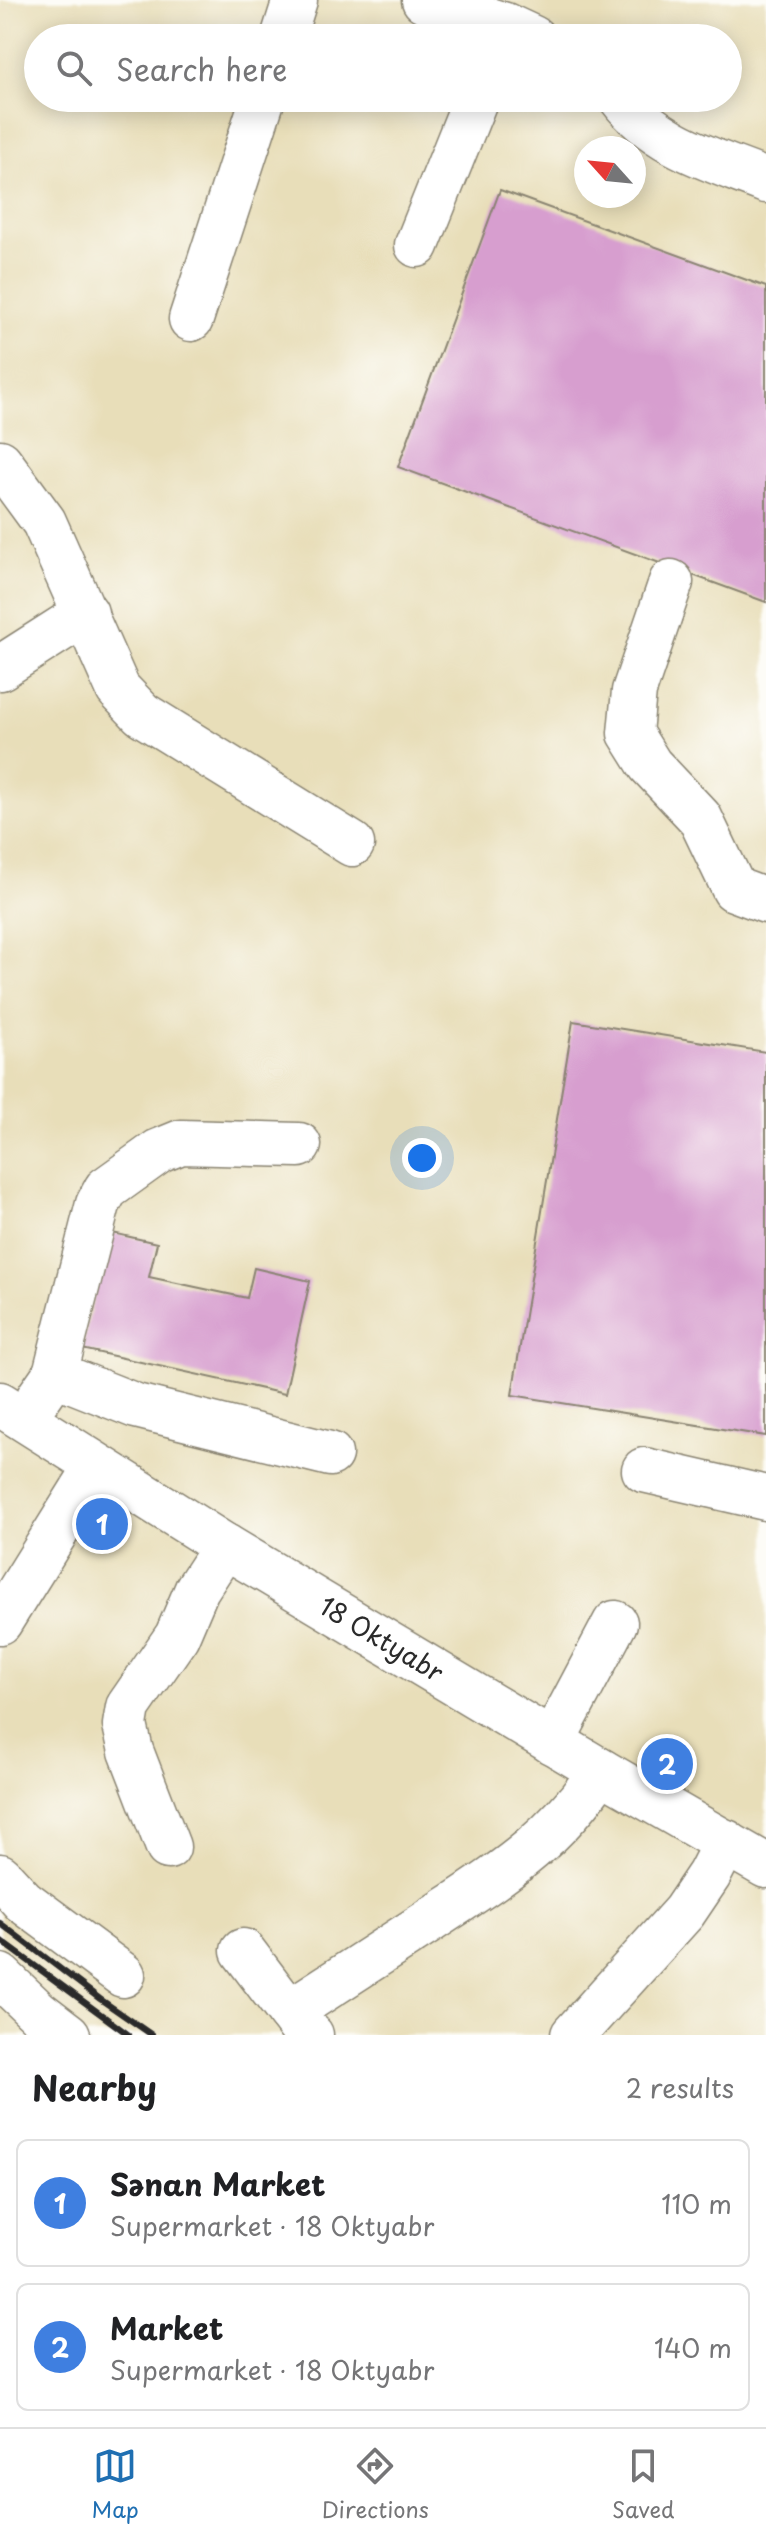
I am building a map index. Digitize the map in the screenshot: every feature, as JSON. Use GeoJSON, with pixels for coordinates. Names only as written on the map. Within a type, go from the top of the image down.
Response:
{"type":"FeatureCollection","features":[{"type":"Feature","properties":{"kind":"street"},"geometry":{"type":"LineString","coordinates":[[287,24],[295,0]]}},
{"type":"Feature","properties":{"kind":"street"},"geometry":{"type":"LineString","coordinates":[[424,0],[486,24]]}},
{"type":"Feature","properties":{"kind":"street"},"geometry":{"type":"LineString","coordinates":[[191,319],[258,112]]}},
{"type":"Feature","properties":{"kind":"street"},"geometry":{"type":"LineString","coordinates":[[417,245],[470,112]]}},
{"type":"Feature","properties":{"kind":"street"},"geometry":{"type":"LineString","coordinates":[[632,112],[655,132],[686,150],[766,181]]}},
{"type":"Feature","properties":{"kind":"street"},"geometry":{"type":"LineString","coordinates":[[0,462],[44,522],[118,689],[142,714],[352,844]]}},
{"type":"Feature","properties":{"kind":"street"},"geometry":{"type":"LineString","coordinates":[[671,582],[634,691],[630,733],[650,765],[700,818],[734,889],[766,901]]}},
{"type":"Feature","properties":{"kind":"street"},"geometry":{"type":"LineString","coordinates":[[0,668],[86,613]]}},
{"type":"Feature","properties":{"kind":"street"},"geometry":{"type":"LineString","coordinates":[[12,1411],[55,1374],[98,1204],[106,1189],[159,1151],[181,1142],[299,1145]]}},
{"type":"Feature","properties":{"kind":"street"},"geometry":{"type":"LineString","coordinates":[[55,1374],[136,1406],[330,1454]]}},
{"type":"Feature","properties":{"kind":"street","name":"18 Oktyabr"},"geometry":{"type":"LineString","coordinates":[[12,1411],[225,1546],[766,1866]]}},
{"type":"Feature","properties":{"kind":"street"},"geometry":{"type":"LineString","coordinates":[[0,1622],[97,1466]]}},
{"type":"Feature","properties":{"kind":"street"},"geometry":{"type":"LineString","coordinates":[[644,1470],[766,1498]]}},
{"type":"Feature","properties":{"kind":"street"},"geometry":{"type":"LineString","coordinates":[[168,1847],[131,1751],[126,1716],[128,1707],[177,1636],[197,1589],[225,1546]]}},
{"type":"Feature","properties":{"kind":"street"},"geometry":{"type":"LineString","coordinates":[[552,1742],[615,1623]]}},
{"type":"Feature","properties":{"kind":"street"},"geometry":{"type":"LineString","coordinates":[[243,1951],[300,2024],[518,1863],[558,1827],[601,1771]]}},
{"type":"Feature","properties":{"kind":"street"},"geometry":{"type":"LineString","coordinates":[[573,2035],[684,1912],[709,1875],[726,1842]]}},
{"type":"Feature","properties":{"kind":"street"},"geometry":{"type":"LineString","coordinates":[[0,1876],[23,1901],[123,1975]]}},
{"type":"Feature","properties":{"kind":"street"},"geometry":{"type":"LineString","coordinates":[[0,1976],[68,2035]]}},
{"type":"Feature","properties":{"kind":"building"},"geometry":{"type":"Polygon","coordinates":[[[500,190],[766,287],[766,602],[398,467],[500,190]]]}},
{"type":"Feature","properties":{"kind":"building"},"geometry":{"type":"Polygon","coordinates":[[[573,1021],[766,1052],[766,1436],[512,1395],[573,1021]]]}},
{"type":"Feature","properties":{"kind":"building"},"geometry":{"type":"Polygon","coordinates":[[[108,1232],[157,1243],[149,1277],[247,1298],[254,1268],[310,1281],[285,1394],[82,1349],[108,1232]]]}},
{"type":"Feature","properties":{"kind":"railway"},"geometry":{"type":"LineString","coordinates":[[0,1923],[152,2035]]}},
{"type":"Feature","properties":{"kind":"railway"},"geometry":{"type":"LineString","coordinates":[[0,1940],[129,2035]]}},
{"type":"Feature","properties":{"kind":"place","name":"Sənan Market"},"geometry":{"type":"Point","coordinates":[102,1524]}},
{"type":"Feature","properties":{"kind":"place","name":"Market"},"geometry":{"type":"Point","coordinates":[667,1764]}}]}
